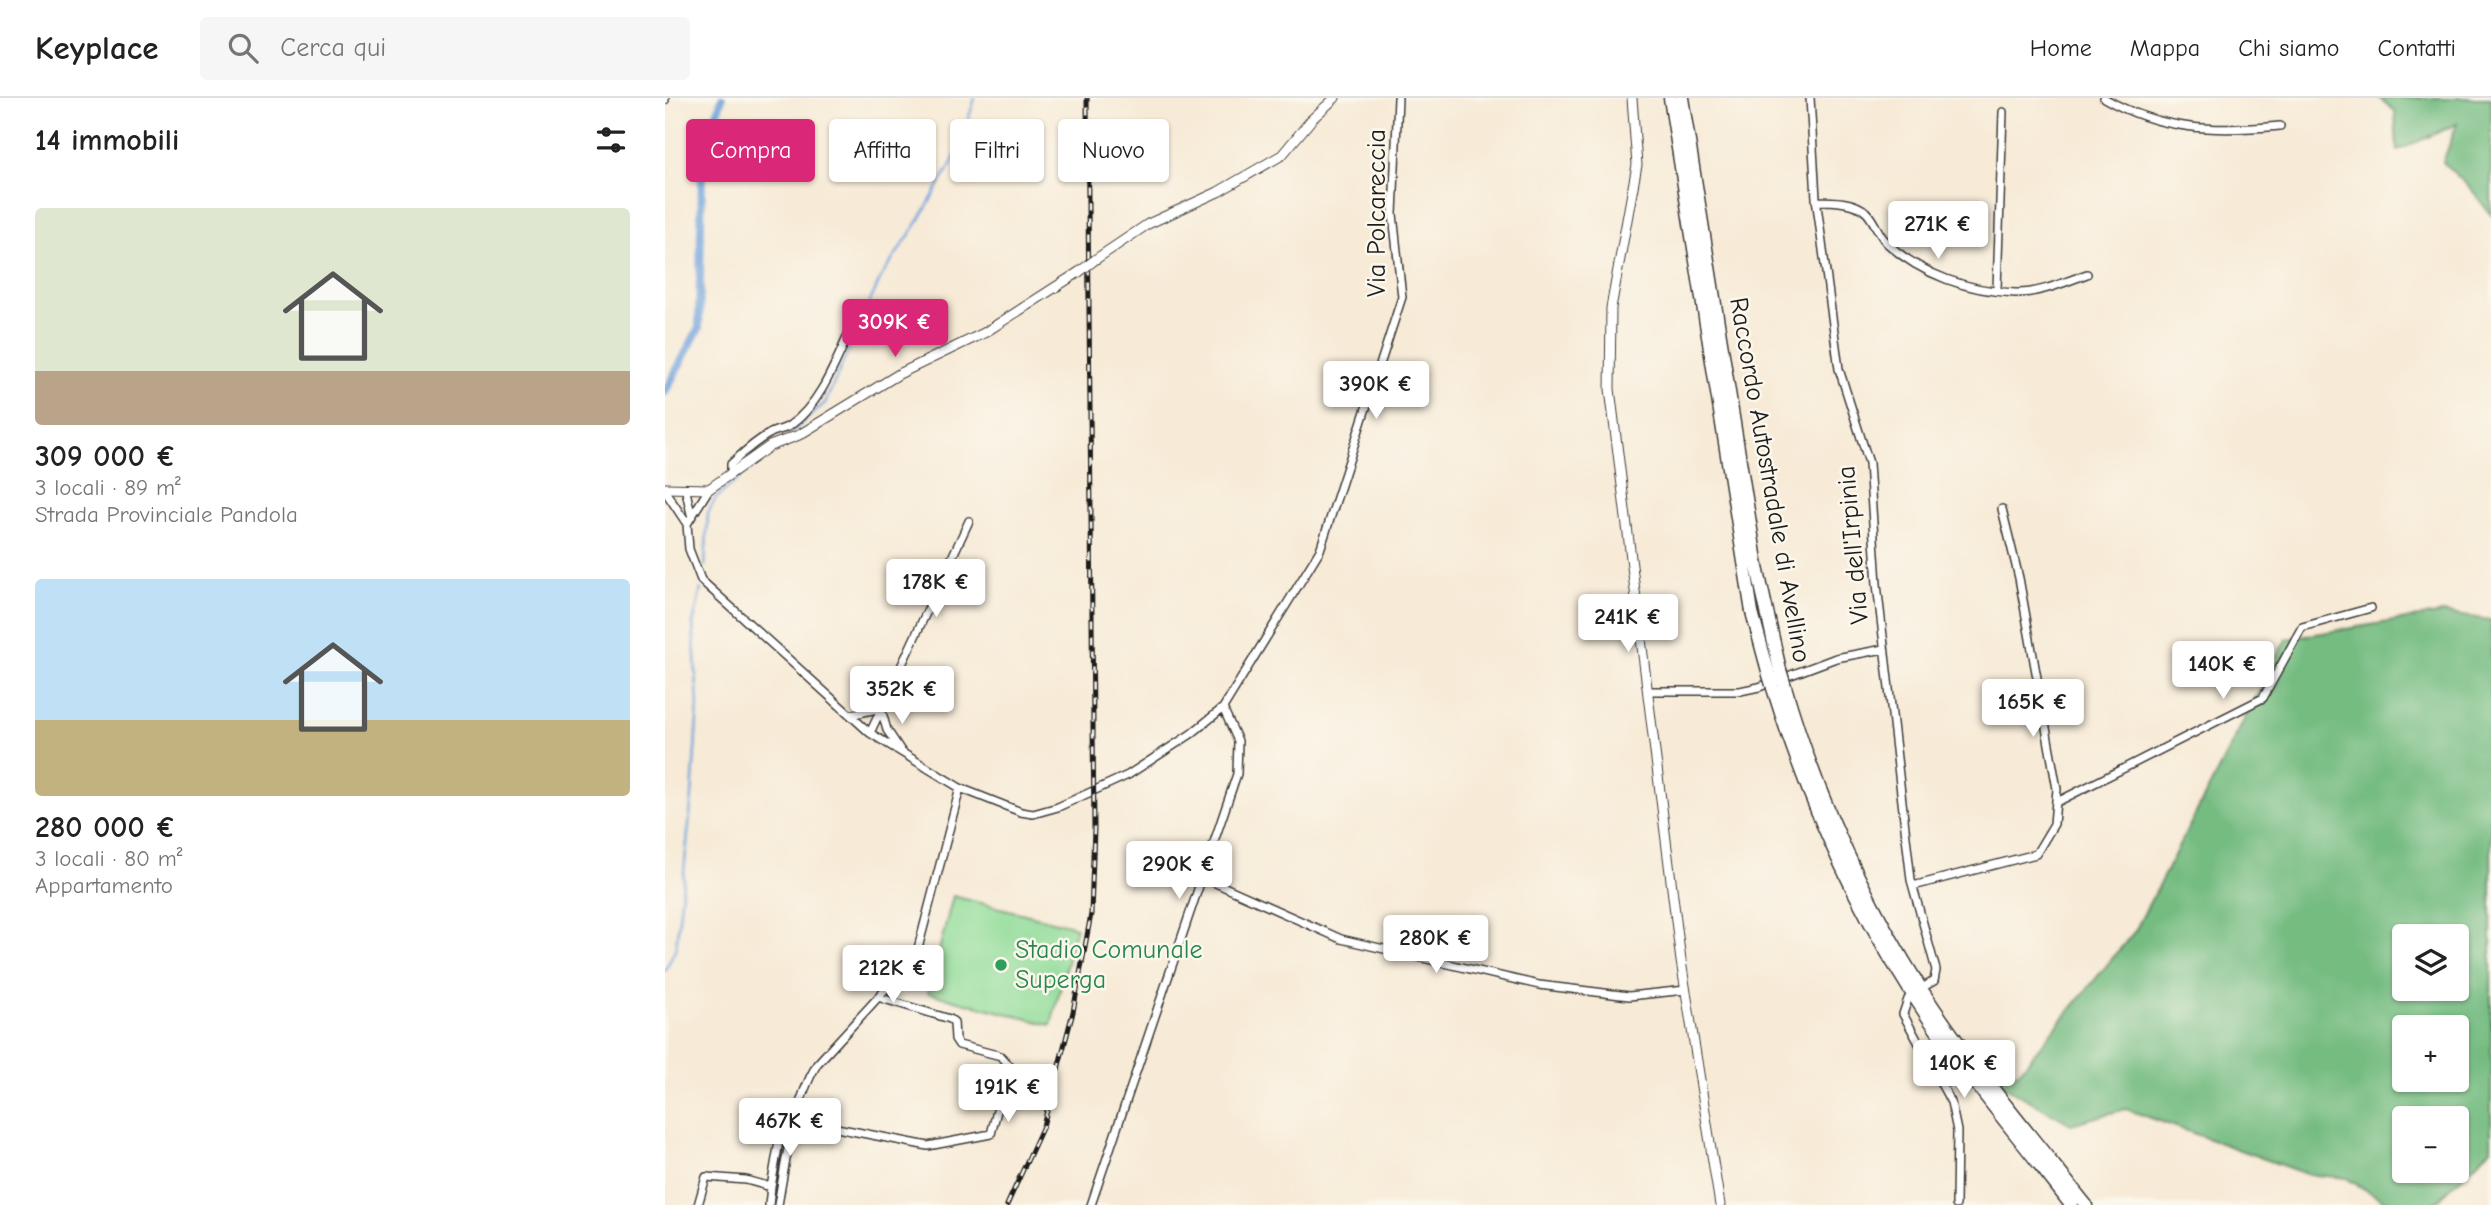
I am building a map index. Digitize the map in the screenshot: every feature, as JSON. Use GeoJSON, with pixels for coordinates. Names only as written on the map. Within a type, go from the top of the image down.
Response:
{"type":"FeatureCollection","features":[{"type":"Feature","properties":{"kind":"highway","name":"Raccordo Autostradale di Avellino"},"geometry":{"type":"LineString","coordinates":[[1670,98],[1752,612],[1774,672],[1806,787],[1841,869],[1869,922],[1930,1021],[2071,1205]]}},
{"type":"Feature","properties":{"kind":"highway","name":"Raccordo Autostradale di Avellino"},"geometry":{"type":"LineString","coordinates":[[1682,98],[1774,672]]}},
{"type":"Feature","properties":{"kind":"highway","name":"Raccordo Autostradale di Avellino"},"geometry":{"type":"LineString","coordinates":[[1778,686],[1835,826],[1894,944],[1947,1026],[2087,1205]]}},
{"type":"Feature","properties":{"kind":"street"},"geometry":{"type":"LineString","coordinates":[[687,519],[709,489],[770,446],[799,435],[888,380],[984,333],[1148,224],[1218,192],[1282,155],[1312,119],[1335,98]]}},
{"type":"Feature","properties":{"kind":"street","name":"Via Polcareccia"},"geometry":{"type":"LineString","coordinates":[[1223,708],[1320,550],[1402,298],[1393,214],[1398,98]]}},
{"type":"Feature","properties":{"kind":"street"},"geometry":{"type":"LineString","coordinates":[[1632,98],[1637,165],[1611,307],[1609,389],[1686,990],[1720,1205]]}},
{"type":"Feature","properties":{"kind":"street","name":"Via dell'Irpinia"},"geometry":{"type":"LineString","coordinates":[[1810,98],[1816,201],[1839,369],[1869,463],[1884,649],[1913,886],[1936,970],[1934,981],[1927,985]]}},
{"type":"Feature","properties":{"kind":"street"},"geometry":{"type":"LineString","coordinates":[[2104,98],[2130,113],[2175,126],[2224,131],[2280,126]]}},
{"type":"Feature","properties":{"kind":"street"},"geometry":{"type":"LineString","coordinates":[[1997,289],[2003,111]]}},
{"type":"Feature","properties":{"kind":"street"},"geometry":{"type":"LineString","coordinates":[[1816,201],[1839,201],[1865,211],[1885,242],[1918,268],[1985,290],[1997,289],[2015,293],[2042,290],[2087,274]]}},
{"type":"Feature","properties":{"kind":"street"},"geometry":{"type":"LineString","coordinates":[[731,474],[731,464],[751,445],[772,432],[790,426],[801,415],[831,370],[852,326]]}},
{"type":"Feature","properties":{"kind":"street"},"geometry":{"type":"LineString","coordinates":[[665,490],[709,489]]}},
{"type":"Feature","properties":{"kind":"street"},"geometry":{"type":"LineString","coordinates":[[665,490],[687,519]]}},
{"type":"Feature","properties":{"kind":"street"},"geometry":{"type":"LineString","coordinates":[[685,491],[689,549],[701,580],[870,733],[960,788],[1021,812],[1033,814],[1058,807],[1148,764],[1223,708],[1238,741],[1237,774],[1112,1135],[1091,1205]]}},
{"type":"Feature","properties":{"kind":"street"},"geometry":{"type":"LineString","coordinates":[[1913,886],[2036,854],[2054,824],[2053,812],[2057,802],[2019,578],[2001,509]]}},
{"type":"Feature","properties":{"kind":"street"},"geometry":{"type":"LineString","coordinates":[[870,733],[969,521]]}},
{"type":"Feature","properties":{"kind":"street"},"geometry":{"type":"LineString","coordinates":[[2057,802],[2263,698],[2302,627],[2371,608]]}},
{"type":"Feature","properties":{"kind":"street"},"geometry":{"type":"LineString","coordinates":[[1648,691],[1740,691],[1759,687],[1836,658],[1884,649]]}},
{"type":"Feature","properties":{"kind":"street"},"geometry":{"type":"LineString","coordinates":[[849,715],[881,708]]}},
{"type":"Feature","properties":{"kind":"street"},"geometry":{"type":"LineString","coordinates":[[881,708],[887,730],[903,754]]}},
{"type":"Feature","properties":{"kind":"street"},"geometry":{"type":"LineString","coordinates":[[778,1205],[796,1120],[809,1077],[817,1064],[881,998],[916,956],[960,788]]}},
{"type":"Feature","properties":{"kind":"street"},"geometry":{"type":"LineString","coordinates":[[1202,877],[1341,939],[1526,982],[1629,996],[1686,990]]}},
{"type":"Feature","properties":{"kind":"street"},"geometry":{"type":"LineString","coordinates":[[796,1120],[928,1146],[991,1134],[1009,1065],[1001,1056],[959,1045],[955,1040],[954,1022],[950,1019],[881,998]]}},
{"type":"Feature","properties":{"kind":"street"},"geometry":{"type":"LineString","coordinates":[[1908,999],[1903,1014],[1951,1102],[1957,1131],[1956,1205]]}},
{"type":"Feature","properties":{"kind":"street"},"geometry":{"type":"LineString","coordinates":[[769,1205],[782,1124]]}},
{"type":"Feature","properties":{"kind":"street"},"geometry":{"type":"LineString","coordinates":[[698,1205],[706,1177],[746,1180],[771,1188]]}},
{"type":"Feature","properties":{"kind":"green space"},"geometry":{"type":"Polygon","coordinates":[[[2379,98],[2491,98],[2491,215],[2472,190],[2443,162],[2457,124],[2397,151],[2395,111],[2379,98]]]}},
{"type":"Feature","properties":{"kind":"green space"},"geometry":{"type":"Polygon","coordinates":[[[2443,613],[2491,620],[2491,1149],[2469,1170],[2469,1106],[2392,1106],[2392,1183],[2456,1183],[2433,1205],[2391,1205],[2346,1178],[2306,1174],[2126,1109],[2071,1124],[1993,1080],[2019,1072],[2135,931],[2286,639],[2443,613]]]}},
{"type":"Feature","properties":{"kind":"green space","name":"Stadio Comunale Superga"},"geometry":{"type":"Polygon","coordinates":[[[953,896],[1076,927],[1051,1025],[928,993],[953,896]]]}},
{"type":"Feature","properties":{"kind":"waterway"},"geometry":{"type":"LineString","coordinates":[[665,392],[699,328],[704,156],[722,98]]}},
{"type":"Feature","properties":{"kind":"waterway"},"geometry":{"type":"LineString","coordinates":[[791,432],[825,403],[881,277],[920,219],[958,152],[975,98]]}},
{"type":"Feature","properties":{"kind":"waterway"},"geometry":{"type":"LineString","coordinates":[[705,566],[708,513],[716,498],[771,451]]}},
{"type":"Feature","properties":{"kind":"waterway"},"geometry":{"type":"LineString","coordinates":[[665,971],[676,947],[692,796],[698,704],[693,624],[701,589]]}},
{"type":"Feature","properties":{"kind":"railway"},"geometry":{"type":"LineString","coordinates":[[1007,1205],[1043,1126],[1073,1012],[1091,914],[1094,828],[1087,98]]}},
{"type":"Feature","properties":{"kind":"place","name":"Stadio Comunale Superga"},"geometry":{"type":"Point","coordinates":[1001,965]}}]}
